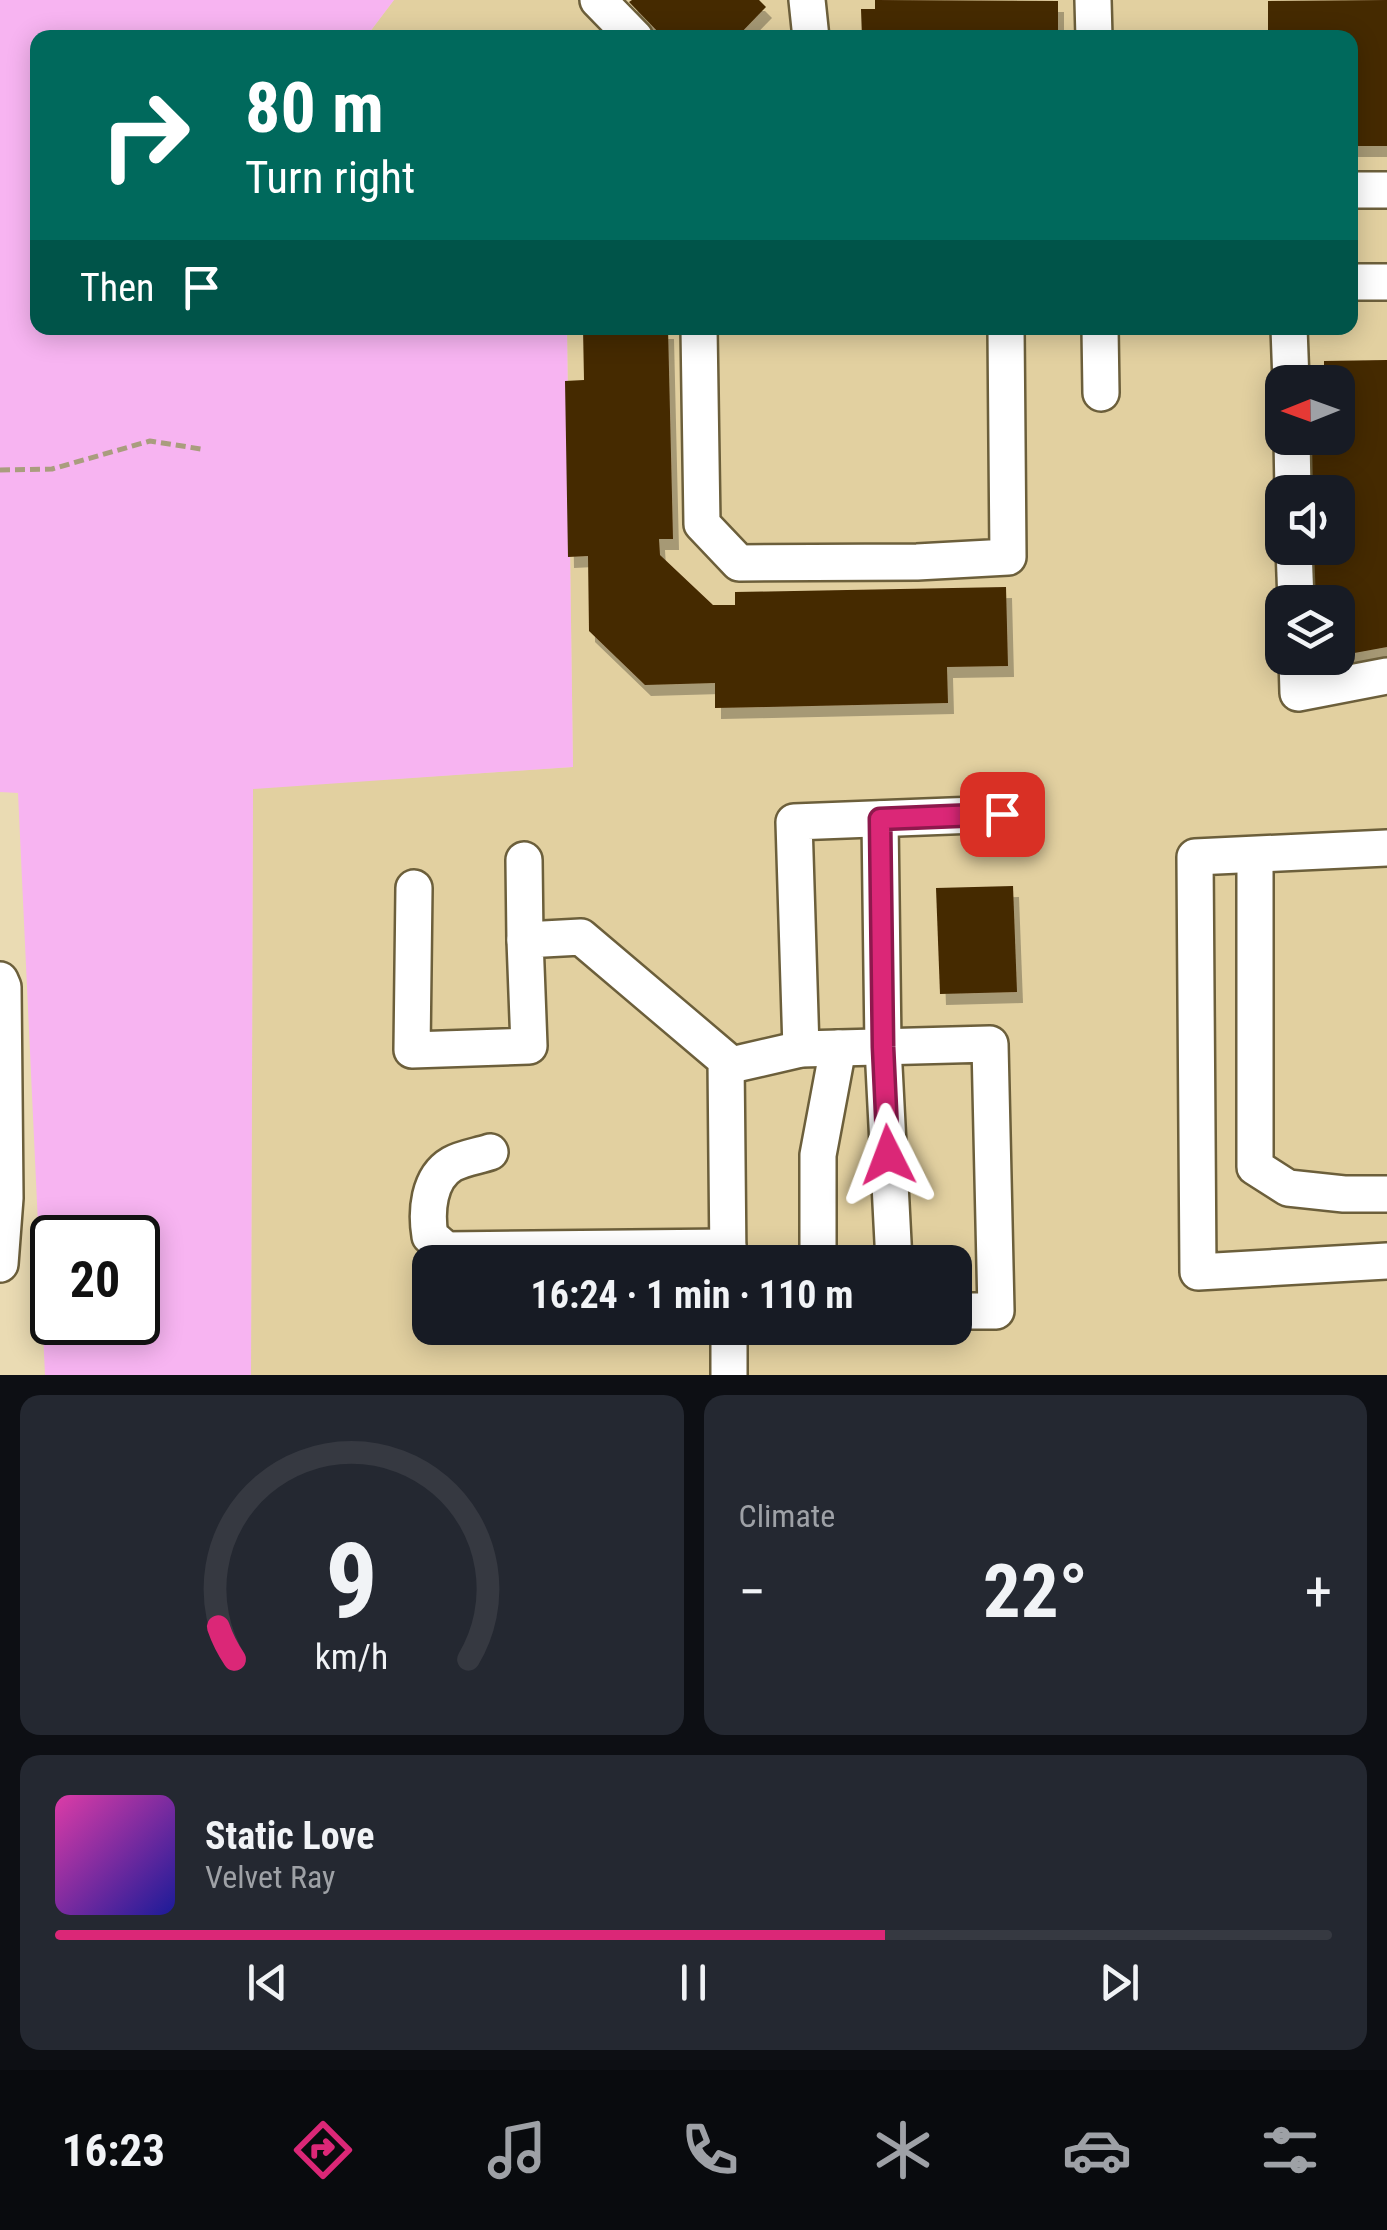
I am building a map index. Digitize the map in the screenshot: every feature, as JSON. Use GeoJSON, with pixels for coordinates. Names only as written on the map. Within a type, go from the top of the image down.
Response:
{"type":"FeatureCollection","features":[{"type":"Feature","properties":{"kind":"street"},"geometry":{"type":"LineString","coordinates":[[598,0],[628,30]]}},
{"type":"Feature","properties":{"kind":"street"},"geometry":{"type":"LineString","coordinates":[[807,0],[809,30]]}},
{"type":"Feature","properties":{"kind":"street"},"geometry":{"type":"LineString","coordinates":[[1093,0],[1094,30]]}},
{"type":"Feature","properties":{"kind":"street"},"geometry":{"type":"LineString","coordinates":[[1358,190],[1387,190]]}},
{"type":"Feature","properties":{"kind":"street"},"geometry":{"type":"LineString","coordinates":[[1358,282],[1387,282]]}},
{"type":"Feature","properties":{"kind":"street"},"geometry":{"type":"LineString","coordinates":[[699,335],[702,524],[739,563],[1008,557],[1006,335]]}},
{"type":"Feature","properties":{"kind":"street"},"geometry":{"type":"LineString","coordinates":[[1100,335],[1101,394]]}},
{"type":"Feature","properties":{"kind":"street"},"geometry":{"type":"LineString","coordinates":[[1290,335],[1291,365]]}},
{"type":"Feature","properties":{"kind":"street"},"geometry":{"type":"LineString","coordinates":[[1297,675],[1298,693],[1387,676]]}},
{"type":"Feature","properties":{"kind":"street"},"geometry":{"type":"LineString","coordinates":[[802,1049],[794,822],[1002,814]]}},
{"type":"Feature","properties":{"kind":"street"},"geometry":{"type":"LineString","coordinates":[[880,819],[883,1047],[893,1245]]}},
{"type":"Feature","properties":{"kind":"street"},"geometry":{"type":"LineString","coordinates":[[1387,848],[1196,856],[1198,1272],[1387,1260]]}},
{"type":"Feature","properties":{"kind":"street"},"geometry":{"type":"LineString","coordinates":[[1255,856],[1255,1167]]}},
{"type":"Feature","properties":{"kind":"street"},"geometry":{"type":"LineString","coordinates":[[414,888],[412,1050],[528,1046],[524,860]]}},
{"type":"Feature","properties":{"kind":"street"},"geometry":{"type":"LineString","coordinates":[[525,940],[581,937],[726,1064],[728,1245]]}},
{"type":"Feature","properties":{"kind":"street"},"geometry":{"type":"LineString","coordinates":[[0,980],[0,1264]]}},
{"type":"Feature","properties":{"kind":"street"},"geometry":{"type":"LineString","coordinates":[[726,1064],[802,1049],[990,1044],[996,1311],[972,1311]]}},
{"type":"Feature","properties":{"kind":"street"},"geometry":{"type":"LineString","coordinates":[[818,1245],[818,1156],[838,1048]]}},
{"type":"Feature","properties":{"kind":"street"},"geometry":{"type":"LineString","coordinates":[[440,1245],[430,1236],[427,1216],[433,1185],[449,1165],[490,1152]]}},
{"type":"Feature","properties":{"kind":"street"},"geometry":{"type":"LineString","coordinates":[[1196,1168],[1255,1167],[1288,1188],[1387,1194]]}},
{"type":"Feature","properties":{"kind":"street"},"geometry":{"type":"LineString","coordinates":[[729,1345],[729,1375]]}},
{"type":"Feature","properties":{"kind":"path"},"geometry":{"type":"LineString","coordinates":[[0,470],[52,469],[150,441],[201,449]]}},
{"type":"Feature","properties":{"kind":"shaded area"},"geometry":{"type":"Polygon","coordinates":[[[0,0],[394,0],[371,30],[30,30],[30,335],[567,335],[573,767],[253,789],[251,1375],[45,1375],[44,1345],[160,1345],[160,1215],[38,1215],[18,793],[0,792],[0,0]]]}},
{"type":"Feature","properties":{"kind":"shaded area"},"geometry":{"type":"Polygon","coordinates":[[[394,0],[1387,0],[1387,1375],[251,1375],[253,788],[573,767],[567,335],[1358,335],[1358,30],[371,30],[394,0]]]}},
{"type":"Feature","properties":{"kind":"building"},"geometry":{"type":"Polygon","coordinates":[[[759,0],[766,7],[744,30],[656,30],[629,2],[759,0]]]}},
{"type":"Feature","properties":{"kind":"building"},"geometry":{"type":"Polygon","coordinates":[[[875,0],[1058,1],[1058,30],[862,30],[861,9],[875,9],[875,0]]]}},
{"type":"Feature","properties":{"kind":"building"},"geometry":{"type":"Polygon","coordinates":[[[1387,0],[1387,146],[1358,146],[1358,30],[1268,30],[1268,1],[1387,0]]]}},
{"type":"Feature","properties":{"kind":"building"},"geometry":{"type":"Polygon","coordinates":[[[583,335],[668,335],[673,539],[659,539],[660,555],[713,605],[735,605],[735,592],[1006,587],[1008,666],[947,667],[948,703],[715,708],[715,683],[645,685],[589,631],[588,556],[568,557],[565,381],[584,380],[583,335]]]}},
{"type":"Feature","properties":{"kind":"building"},"geometry":{"type":"Polygon","coordinates":[[[1387,360],[1387,647],[1355,653],[1355,585],[1301,585],[1300,565],[1355,565],[1355,475],[1300,475],[1300,455],[1355,455],[1355,365],[1324,365],[1324,361],[1387,360]]]}},
{"type":"Feature","properties":{"kind":"building"},"geometry":{"type":"Polygon","coordinates":[[[1013,886],[1017,992],[940,994],[936,888],[1013,886]]]}},
{"type":"Feature","properties":{"kind":"route"},"geometry":{"type":"LineString","coordinates":[[888,1155],[880,819],[1002,814]]}}]}
